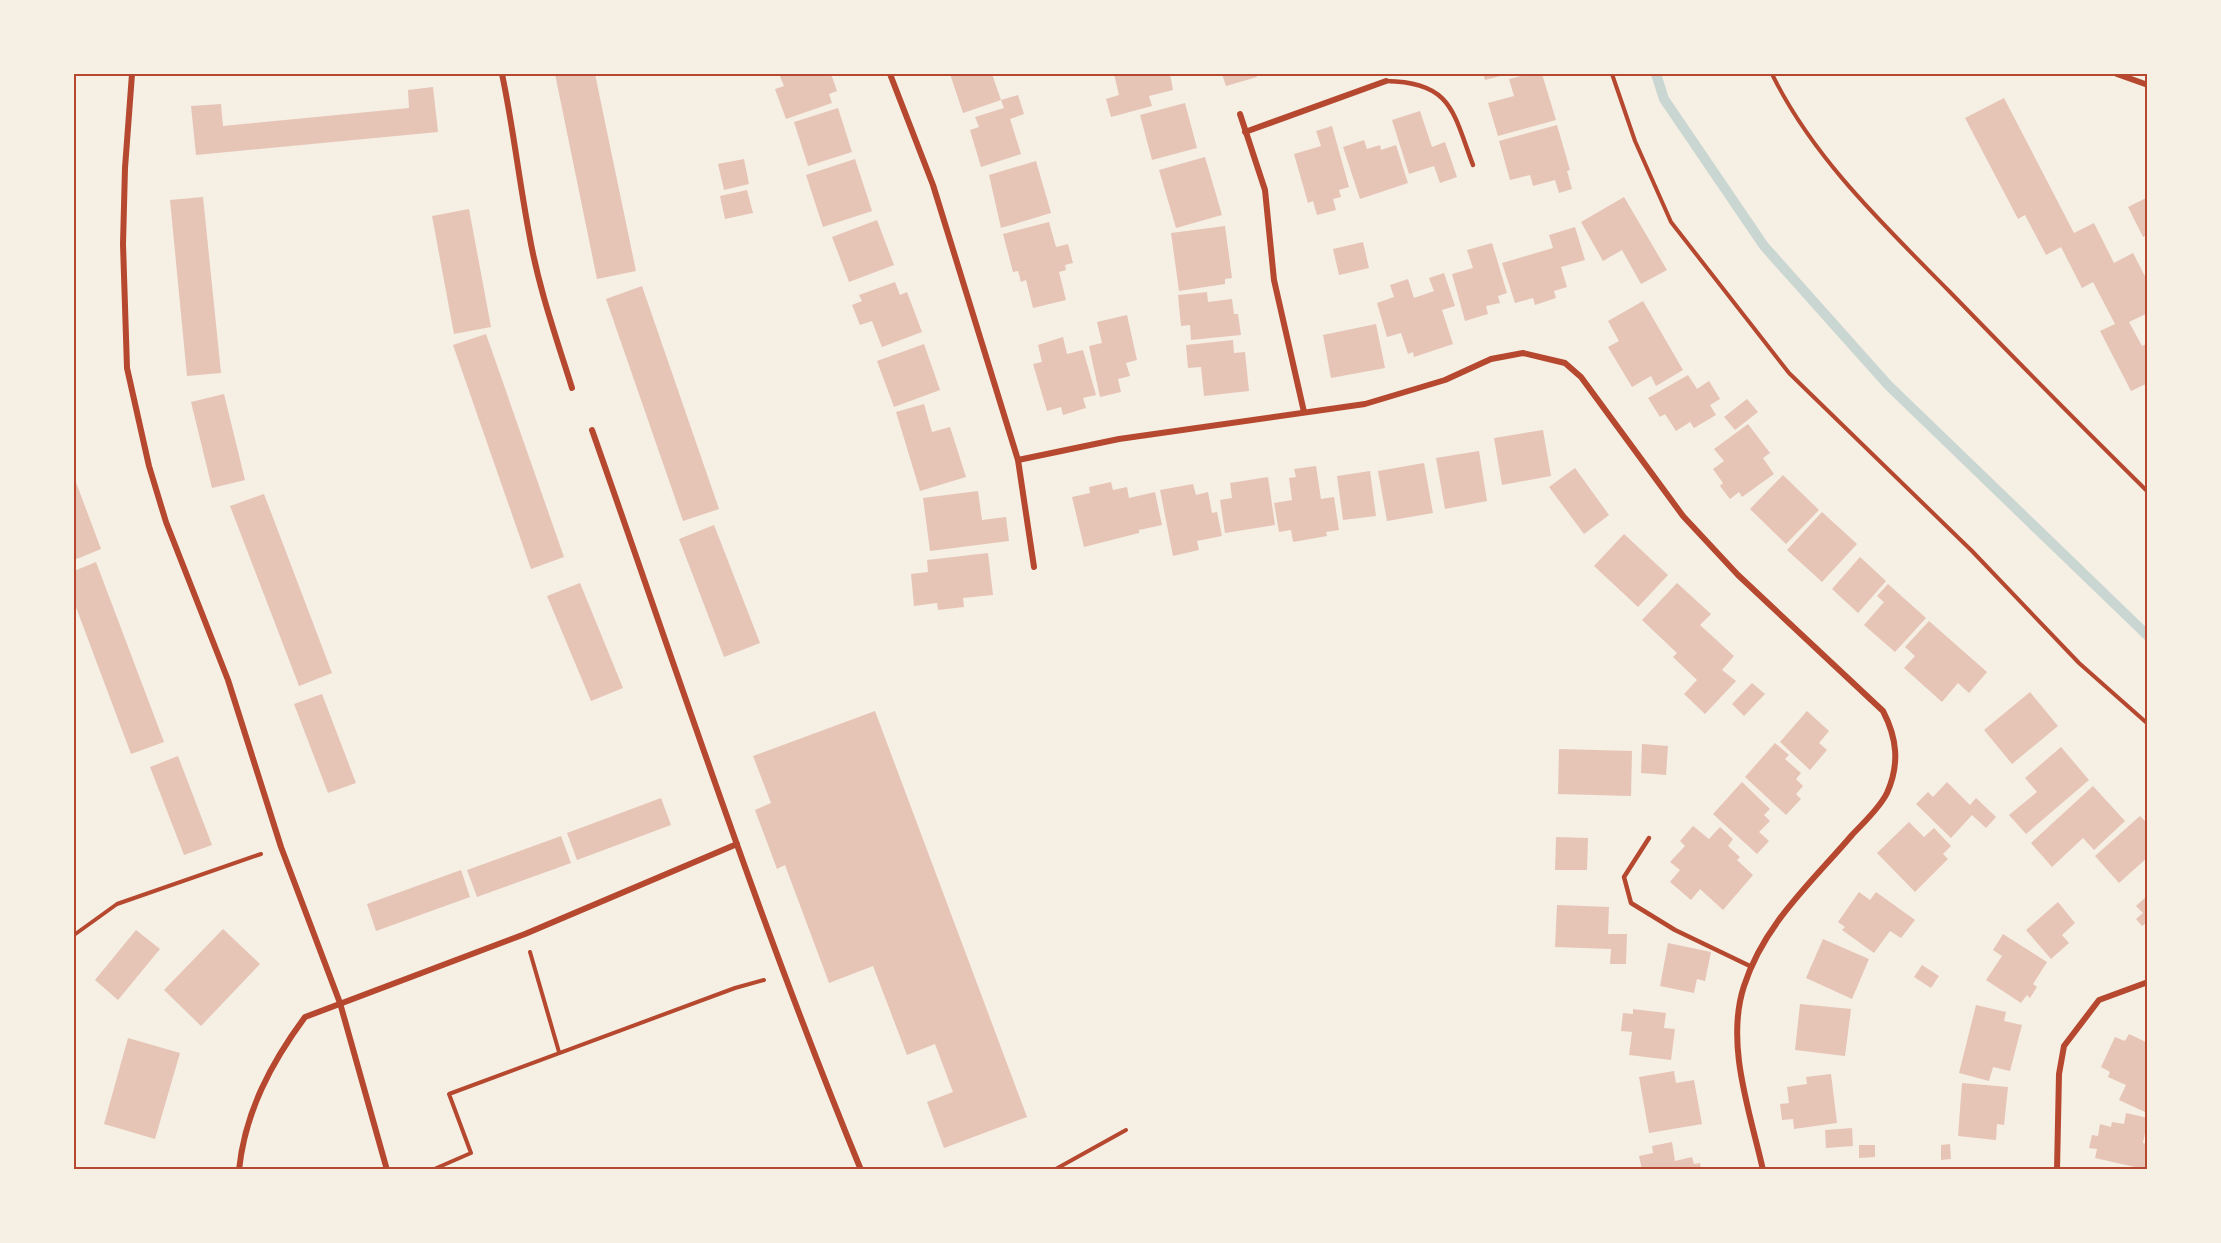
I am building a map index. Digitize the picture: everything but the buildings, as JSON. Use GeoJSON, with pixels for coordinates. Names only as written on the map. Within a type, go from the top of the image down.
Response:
{"type":"FeatureCollection","features":[{"type":"Feature","properties":{"kind":"street"},"geometry":{"type":"LineString","coordinates":[[132,74],[124,168],[123,244],[127,368],[149,466],[166,522],[228,680],[281,847],[340,1003],[387,1170]]}},
{"type":"Feature","properties":{"kind":"street"},"geometry":{"type":"LineString","coordinates":[[502,74],[513,126],[529,234],[548,311],[572,388]]}},
{"type":"Feature","properties":{"kind":"street"},"geometry":{"type":"LineString","coordinates":[[890,74],[933,185],[1018,460],[1034,567]]}},
{"type":"Feature","properties":{"kind":"street"},"geometry":{"type":"LineString","coordinates":[[2117,74],[2148,85]]}},
{"type":"Feature","properties":{"kind":"street"},"geometry":{"type":"LineString","coordinates":[[1245,132],[1386,81]]}},
{"type":"Feature","properties":{"kind":"street"},"geometry":{"type":"LineString","coordinates":[[1240,114],[1265,190],[1274,280],[1304,412]]}},
{"type":"Feature","properties":{"kind":"street"},"geometry":{"type":"LineString","coordinates":[[1018,460],[1119,440],[1365,404],[1444,380],[1491,359],[1523,353],[1565,363],[1581,376],[1683,516],[1738,575],[1883,711],[1894,733],[1897,750],[1886,794],[1780,916],[1758,950],[1739,1007],[1739,1057],[1763,1170]]}},
{"type":"Feature","properties":{"kind":"street"},"geometry":{"type":"LineString","coordinates":[[592,430],[737,844],[827,1087],[861,1170]]}},
{"type":"Feature","properties":{"kind":"street"},"geometry":{"type":"LineString","coordinates":[[239,1170],[249,1119],[264,1083],[282,1049],[305,1017],[525,934],[737,844]]}},
{"type":"Feature","properties":{"kind":"street"},"geometry":{"type":"LineString","coordinates":[[2057,1170],[2059,1074],[2064,1046],[2099,1000],[2148,982]]}},
{"type":"Feature","properties":{"kind":"lane"},"geometry":{"type":"LineString","coordinates":[[1386,81],[1408,81],[1435,90],[1454,116],[1473,165]]}},
{"type":"Feature","properties":{"kind":"lane"},"geometry":{"type":"LineString","coordinates":[[1649,838],[1624,878],[1631,903],[1675,930],[1752,967]]}},
{"type":"Feature","properties":{"kind":"path"},"geometry":{"type":"LineString","coordinates":[[1612,74],[1635,141],[1671,222],[1789,373],[1972,551],[2079,663],[2148,724]]}},
{"type":"Feature","properties":{"kind":"path"},"geometry":{"type":"LineString","coordinates":[[1772,74],[1781,93],[1837,174],[1927,269],[2148,492]]}},
{"type":"Feature","properties":{"kind":"path"},"geometry":{"type":"LineString","coordinates":[[74,935],[117,904],[281,847]]}},
{"type":"Feature","properties":{"kind":"path"},"geometry":{"type":"LineString","coordinates":[[525,934],[559,1052]]}},
{"type":"Feature","properties":{"kind":"path"},"geometry":{"type":"LineString","coordinates":[[432,1170],[471,1153],[449,1094],[735,988],[786,974]]}},
{"type":"Feature","properties":{"kind":"path"},"geometry":{"type":"LineString","coordinates":[[1054,1170],[1126,1130]]}},
{"type":"Feature","properties":{"kind":"waterway"},"geometry":{"type":"LineString","coordinates":[[1656,74],[1664,99],[1764,246],[1888,385],[2148,636]]}}]}
